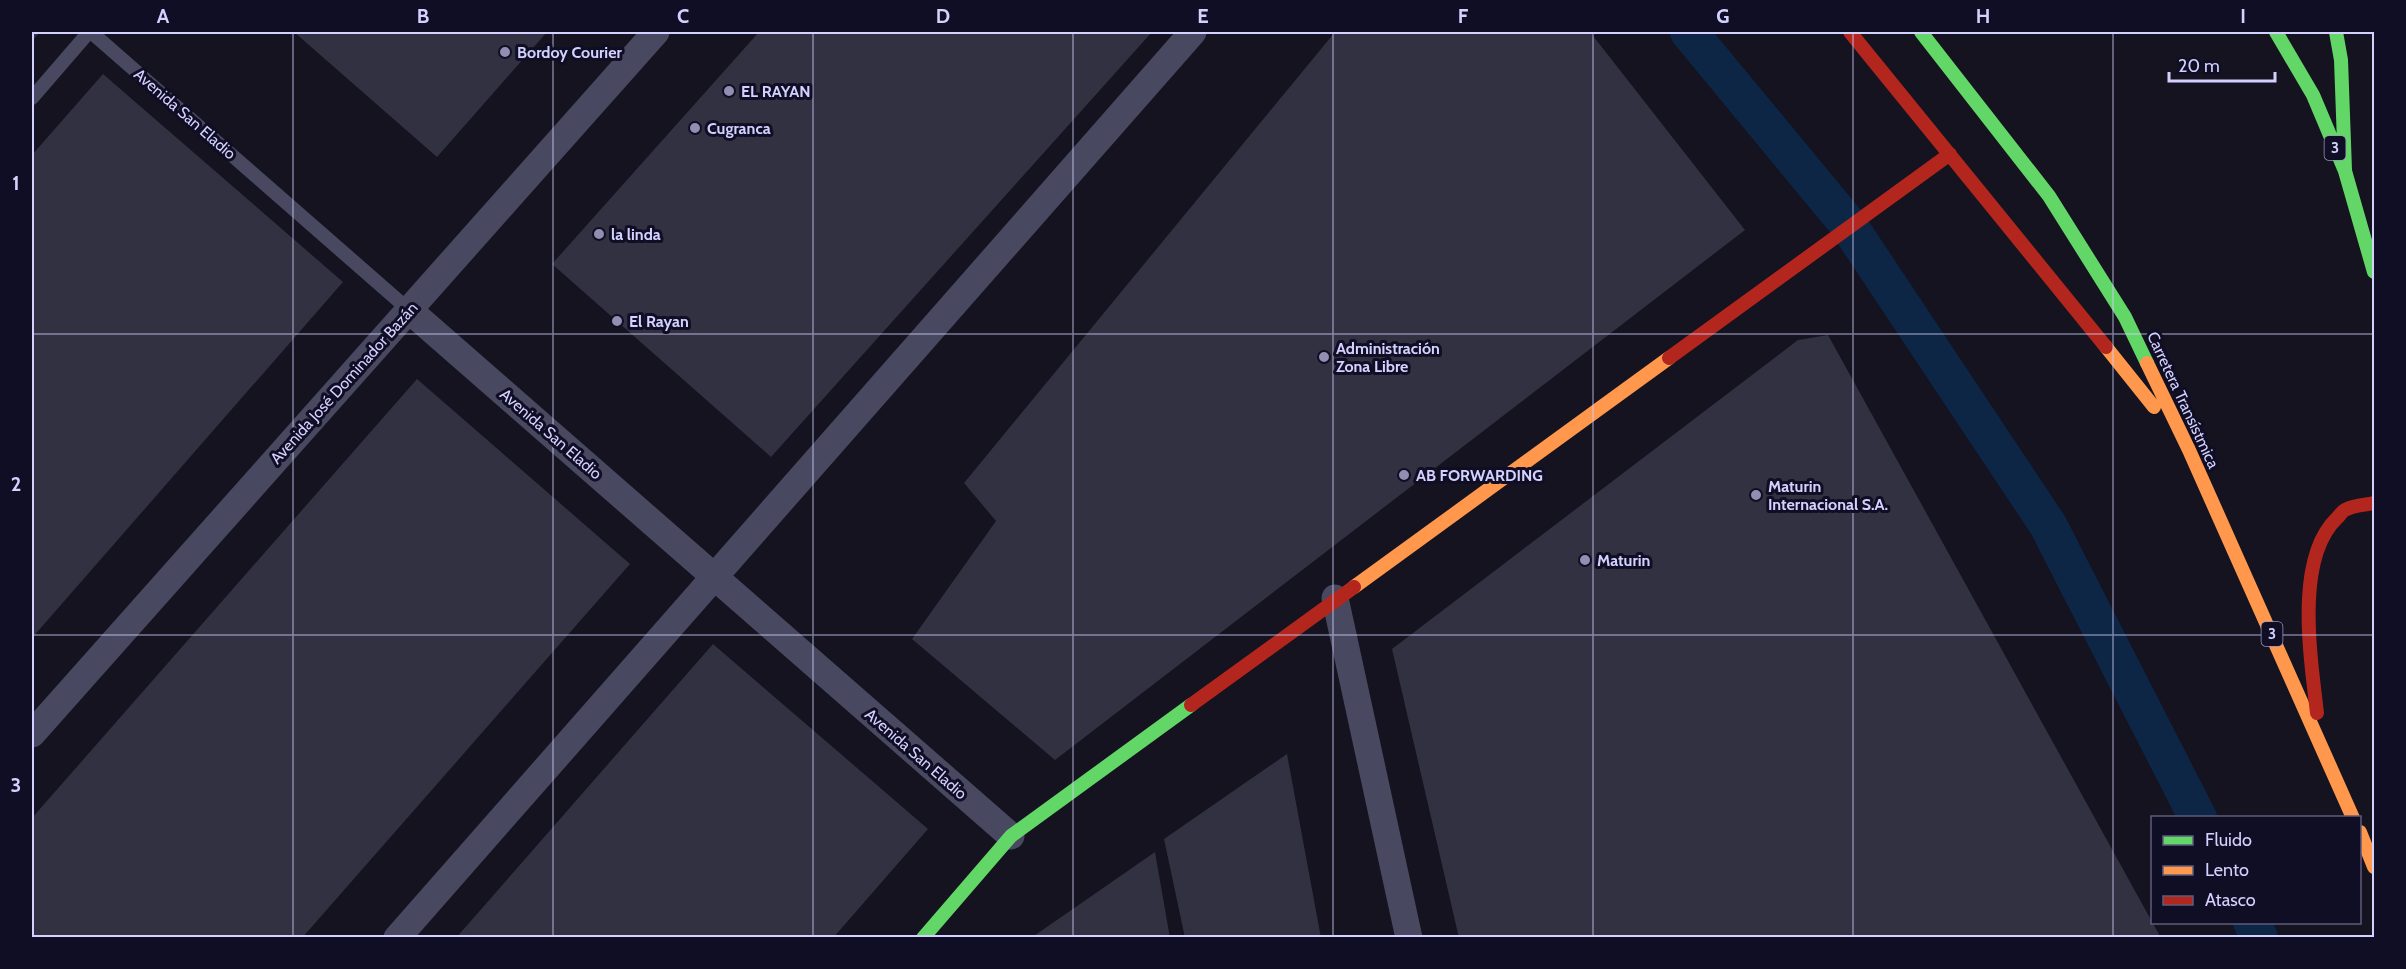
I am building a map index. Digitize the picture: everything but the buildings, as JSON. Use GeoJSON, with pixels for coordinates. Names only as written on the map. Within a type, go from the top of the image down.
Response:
{"type":"FeatureCollection","features":[{"type":"Feature","properties":{"kind":"main road"},"geometry":{"type":"LineString","coordinates":[[1850,32],[2189,450]]}},
{"type":"Feature","properties":{"kind":"main road","name":"Carretera Transístmica"},"geometry":{"type":"LineString","coordinates":[[1921,32],[2049,196],[2125,317],[2189,450],[2352,816]]}},
{"type":"Feature","properties":{"kind":"main road","name":"3"},"geometry":{"type":"LineString","coordinates":[[2276,32],[2313,95],[2345,171],[2374,272]]}},
{"type":"Feature","properties":{"kind":"main road"},"geometry":{"type":"LineString","coordinates":[[2336,32],[2341,60],[2345,171]]}},
{"type":"Feature","properties":{"kind":"main road"},"geometry":{"type":"LineString","coordinates":[[922,938],[1011,836],[1335,598],[1950,154]]}},
{"type":"Feature","properties":{"kind":"main road"},"geometry":{"type":"LineString","coordinates":[[2320,742],[2309,621],[2309,588],[2314,558],[2326,530],[2334,520],[2356,506],[2374,503]]}},
{"type":"Feature","properties":{"kind":"main road"},"geometry":{"type":"LineString","coordinates":[[2361,834],[2374,867]]}},
{"type":"Feature","properties":{"kind":"street","name":"Avenida José Dominador Bazán"},"geometry":{"type":"LineString","coordinates":[[32,734],[656,32]]}},
{"type":"Feature","properties":{"kind":"street"},"geometry":{"type":"LineString","coordinates":[[397,938],[1193,32]]}},
{"type":"Feature","properties":{"kind":"street","name":"Avenida San Eladio"},"geometry":{"type":"LineString","coordinates":[[409,309],[1011,836]]}},
{"type":"Feature","properties":{"kind":"street"},"geometry":{"type":"LineString","coordinates":[[1335,598],[1409,938]]}},
{"type":"Feature","properties":{"kind":"lane"},"geometry":{"type":"LineString","coordinates":[[32,98],[90,32]]}},
{"type":"Feature","properties":{"kind":"lane","name":"Avenida San Eladio"},"geometry":{"type":"LineString","coordinates":[[90,32],[409,309]]}},
{"type":"Feature","properties":{"kind":"waterway"},"geometry":{"type":"LineString","coordinates":[[1689,32],[1847,223],[2048,525],[2197,816]]}},
{"type":"Feature","properties":{"kind":"waterway"},"geometry":{"type":"LineString","coordinates":[[2253,924],[2259,938]]}},
{"type":"Feature","properties":{"kind":"traffic: fast"},"geometry":{"type":"LineString","coordinates":[[1921,32],[2049,196],[2125,317],[2147,363]]}},
{"type":"Feature","properties":{"kind":"traffic: fast"},"geometry":{"type":"LineString","coordinates":[[2276,32],[2313,95],[2345,171],[2374,272]]}},
{"type":"Feature","properties":{"kind":"traffic: fast"},"geometry":{"type":"LineString","coordinates":[[2336,32],[2341,60],[2345,170]]}},
{"type":"Feature","properties":{"kind":"traffic: fast"},"geometry":{"type":"LineString","coordinates":[[923,938],[1011,836],[1191,705]]}},
{"type":"Feature","properties":{"kind":"traffic: slow"},"geometry":{"type":"LineString","coordinates":[[2106,347],[2154,407]]}},
{"type":"Feature","properties":{"kind":"traffic: slow"},"geometry":{"type":"LineString","coordinates":[[1354,587],[1669,358]]}},
{"type":"Feature","properties":{"kind":"traffic: slow"},"geometry":{"type":"LineString","coordinates":[[2147,363],[2189,450],[2352,816]]}},
{"type":"Feature","properties":{"kind":"traffic: slow"},"geometry":{"type":"LineString","coordinates":[[2361,834],[2374,867]]}},
{"type":"Feature","properties":{"kind":"traffic: jam"},"geometry":{"type":"LineString","coordinates":[[1850,32],[2106,347]]}},
{"type":"Feature","properties":{"kind":"traffic: jam"},"geometry":{"type":"LineString","coordinates":[[1669,358],[1950,154]]}},
{"type":"Feature","properties":{"kind":"traffic: jam"},"geometry":{"type":"LineString","coordinates":[[2317,713],[2309,638],[2310,583],[2315,558],[2324,536],[2343,511],[2374,503]]}},
{"type":"Feature","properties":{"kind":"traffic: jam"},"geometry":{"type":"LineString","coordinates":[[1191,705],[1354,587]]}},
{"type":"Feature","properties":{"kind":"place","name":"Bordoy Courier"},"geometry":{"type":"Point","coordinates":[505,52]}},
{"type":"Feature","properties":{"kind":"place","name":"EL RAYAN"},"geometry":{"type":"Point","coordinates":[729,91]}},
{"type":"Feature","properties":{"kind":"place","name":"Cugranca"},"geometry":{"type":"Point","coordinates":[695,128]}},
{"type":"Feature","properties":{"kind":"place","name":"la linda"},"geometry":{"type":"Point","coordinates":[599,234]}},
{"type":"Feature","properties":{"kind":"place","name":"El Rayan"},"geometry":{"type":"Point","coordinates":[617,321]}},
{"type":"Feature","properties":{"kind":"place","name":"Administración Zona Libre"},"geometry":{"type":"Point","coordinates":[1324,357]}},
{"type":"Feature","properties":{"kind":"place","name":"AB FORWARDING"},"geometry":{"type":"Point","coordinates":[1404,475]}},
{"type":"Feature","properties":{"kind":"place","name":"Maturin Internacional S.A."},"geometry":{"type":"Point","coordinates":[1756,495]}},
{"type":"Feature","properties":{"kind":"place","name":"Maturin"},"geometry":{"type":"Point","coordinates":[1585,560]}}]}
